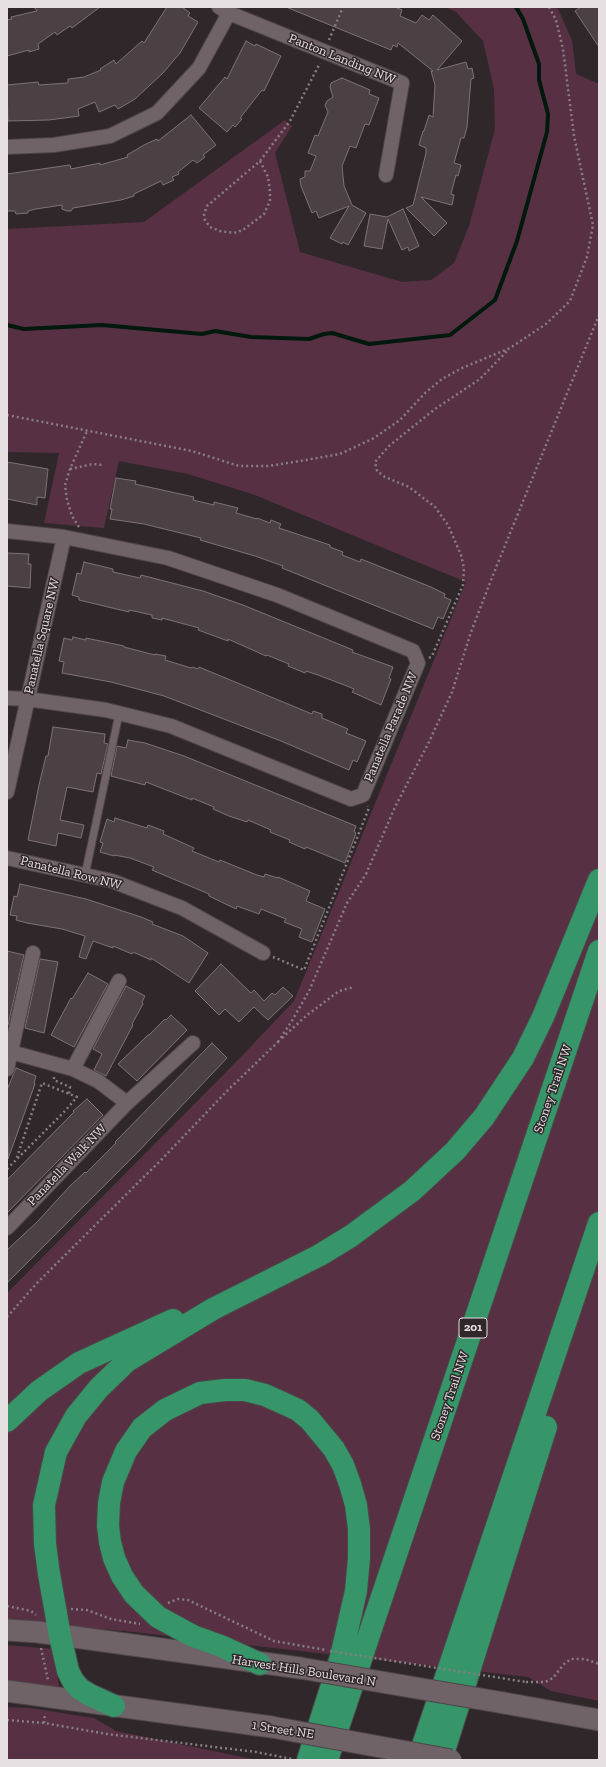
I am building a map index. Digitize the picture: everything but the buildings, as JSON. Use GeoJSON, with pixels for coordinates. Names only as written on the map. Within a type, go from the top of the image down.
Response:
{"type":"FeatureCollection","features":[{"type":"Feature","properties":{"kind":"highway"},"geometry":{"type":"LineString","coordinates":[[114,1706],[90,1696],[73,1681],[66,1665],[48,1566],[44,1505],[56,1452],[81,1411],[99,1388],[127,1361],[213,1309],[320,1255],[352,1236],[412,1192],[455,1151],[484,1117],[523,1058],[543,1016],[599,880]]}},
{"type":"Feature","properties":{"kind":"highway","name":"Stoney Trail NW"},"geometry":{"type":"LineString","coordinates":[[327,1760],[599,951]]}},
{"type":"Feature","properties":{"kind":"highway"},"geometry":{"type":"LineString","coordinates":[[418,1760],[599,1223]]}},
{"type":"Feature","properties":{"kind":"highway"},"geometry":{"type":"LineString","coordinates":[[441,1760],[579,1322],[599,1234]]}},
{"type":"Feature","properties":{"kind":"highway"},"geometry":{"type":"LineString","coordinates":[[7,1421],[39,1390],[79,1363],[201,1307],[213,1309]]}},
{"type":"Feature","properties":{"kind":"highway"},"geometry":{"type":"LineString","coordinates":[[260,1664],[221,1646],[193,1636],[158,1617],[134,1594],[122,1576],[114,1558],[110,1542],[108,1526],[109,1503],[113,1482],[126,1451],[142,1428],[165,1410],[200,1393],[224,1390],[245,1390],[265,1395],[298,1410],[310,1420],[334,1449],[343,1465],[350,1484],[356,1505],[359,1529],[359,1558],[356,1591],[341,1657],[308,1760]]}},
{"type":"Feature","properties":{"kind":"main road","name":"Harvest Hills Boulevard N"},"geometry":{"type":"LineString","coordinates":[[7,1630],[38,1632],[260,1664],[300,1668],[599,1720]]}},
{"type":"Feature","properties":{"kind":"main road"},"geometry":{"type":"LineString","coordinates":[[7,1691],[114,1706]]}},
{"type":"Feature","properties":{"kind":"main road","name":"1 Street NE"},"geometry":{"type":"LineString","coordinates":[[114,1706],[272,1727],[451,1760]]}},
{"type":"Feature","properties":{"kind":"street","name":"Panton Landing NW"},"geometry":{"type":"LineString","coordinates":[[224,10],[402,83],[386,175]]}},
{"type":"Feature","properties":{"kind":"street"},"geometry":{"type":"LineString","coordinates":[[7,147],[54,145],[110,136],[157,113],[199,68],[224,10]]}},
{"type":"Feature","properties":{"kind":"street"},"geometry":{"type":"LineString","coordinates":[[7,531],[64,537]]}},
{"type":"Feature","properties":{"kind":"street","name":"Panatella Parade NW"},"geometry":{"type":"LineString","coordinates":[[7,698],[27,699],[119,714],[171,726],[351,799],[363,795],[418,663],[413,651],[277,595],[168,558],[64,537]]}},
{"type":"Feature","properties":{"kind":"street","name":"Panatella Square NW"},"geometry":{"type":"LineString","coordinates":[[7,792],[64,537]]}},
{"type":"Feature","properties":{"kind":"street","name":"Panatella Row NW"},"geometry":{"type":"LineString","coordinates":[[7,858],[112,880],[182,908],[263,953]]}},
{"type":"Feature","properties":{"kind":"street"},"geometry":{"type":"LineString","coordinates":[[7,1069],[9,1052],[33,953]]}},
{"type":"Feature","properties":{"kind":"street"},"geometry":{"type":"LineString","coordinates":[[73,1069],[119,981]]}},
{"type":"Feature","properties":{"kind":"street","name":"Panatella Walk NW"},"geometry":{"type":"LineString","coordinates":[[7,1228],[127,1103],[193,1043]]}},
{"type":"Feature","properties":{"kind":"street"},"geometry":{"type":"LineString","coordinates":[[9,1052],[73,1069],[98,1081],[127,1103]]}},
{"type":"Feature","properties":{"kind":"lane"},"geometry":{"type":"LineString","coordinates":[[85,875],[119,714]]}},
{"type":"Feature","properties":{"kind":"path"},"geometry":{"type":"LineString","coordinates":[[260,161],[268,177],[270,191],[270,201],[264,214],[243,230],[234,233],[220,231],[210,227],[205,220],[204,214],[207,206],[260,161],[290,120],[325,51],[343,7]]}},
{"type":"Feature","properties":{"kind":"path"},"geometry":{"type":"LineString","coordinates":[[7,415],[192,451],[240,466],[268,466],[340,454],[374,438],[400,420],[425,393],[442,379],[462,368],[510,348],[546,324],[570,302],[587,257],[593,225],[574,136],[563,49],[556,20],[549,7]]}},
{"type":"Feature","properties":{"kind":"path"},"geometry":{"type":"LineString","coordinates":[[278,1042],[309,991],[347,903],[366,874],[396,807],[429,742],[452,692],[471,632],[599,315]]}},
{"type":"Feature","properties":{"kind":"path"},"geometry":{"type":"LineString","coordinates":[[418,663],[432,656],[463,585],[464,568],[456,541],[448,525],[435,508],[409,487],[385,477],[377,471],[375,462],[389,446],[435,410],[480,379],[510,348]]}},
{"type":"Feature","properties":{"kind":"path"},"geometry":{"type":"LineString","coordinates":[[80,530],[72,516],[67,500],[65,485],[70,469],[87,431]]}},
{"type":"Feature","properties":{"kind":"path"},"geometry":{"type":"LineString","coordinates":[[70,469],[93,464],[103,464]]}},
{"type":"Feature","properties":{"kind":"path"},"geometry":{"type":"LineString","coordinates":[[263,953],[304,970],[370,808],[363,795]]}},
{"type":"Feature","properties":{"kind":"path"},"geometry":{"type":"LineString","coordinates":[[7,1317],[37,1283],[158,1163],[228,1090],[278,1042],[307,1015],[339,991],[354,988]]}},
{"type":"Feature","properties":{"kind":"path"},"geometry":{"type":"LineString","coordinates":[[53,1075],[54,1080],[70,1087],[69,1094]]}},
{"type":"Feature","properties":{"kind":"path"},"geometry":{"type":"LineString","coordinates":[[7,1169],[16,1160],[77,1097],[42,1083],[16,1160]]}},
{"type":"Feature","properties":{"kind":"path"},"geometry":{"type":"LineString","coordinates":[[165,1608],[172,1601],[178,1599],[188,1600],[274,1641],[291,1645],[526,1682],[545,1682],[553,1678],[564,1664],[571,1659],[585,1659],[599,1664]]}},
{"type":"Feature","properties":{"kind":"path"},"geometry":{"type":"LineString","coordinates":[[7,1606],[31,1610],[36,1616],[49,1684],[44,1723]]}},
{"type":"Feature","properties":{"kind":"path"},"geometry":{"type":"LineString","coordinates":[[69,1609],[83,1609],[111,1619],[145,1625]]}},
{"type":"Feature","properties":{"kind":"path"},"geometry":{"type":"LineString","coordinates":[[7,1720],[44,1723],[107,1734],[256,1752],[295,1760]]}},
{"type":"Feature","properties":{"kind":"shaded area"},"geometry":{"type":"Polygon","coordinates":[[[445,7],[557,7],[572,40],[576,74],[599,84],[599,1701],[551,1691],[528,1677],[134,1632],[7,1620],[7,1293],[236,1062],[294,1001],[466,582],[255,495],[188,474],[119,461],[104,528],[44,523],[59,453],[7,452],[7,229],[144,222],[285,120],[292,126],[275,153],[300,252],[402,282],[431,280],[454,263],[469,226],[495,129],[494,89],[483,41],[456,12],[445,7]]]}},
{"type":"Feature","properties":{"kind":"shaded area"},"geometry":{"type":"Polygon","coordinates":[[[7,1645],[53,1649],[59,1687],[7,1682],[7,1645]]]}},
{"type":"Feature","properties":{"kind":"shaded area"},"geometry":{"type":"Polygon","coordinates":[[[7,1707],[30,1708],[94,1718],[116,1731],[257,1760],[7,1760],[7,1707]]]}},
{"type":"Feature","properties":{"kind":"waterway"},"geometry":{"type":"LineString","coordinates":[[7,325],[24,329],[102,325],[202,334],[215,331],[251,337],[309,339],[332,333],[369,344],[450,335],[495,300],[517,241],[547,132],[548,114],[539,80],[539,64],[523,19],[516,7]]}}]}
